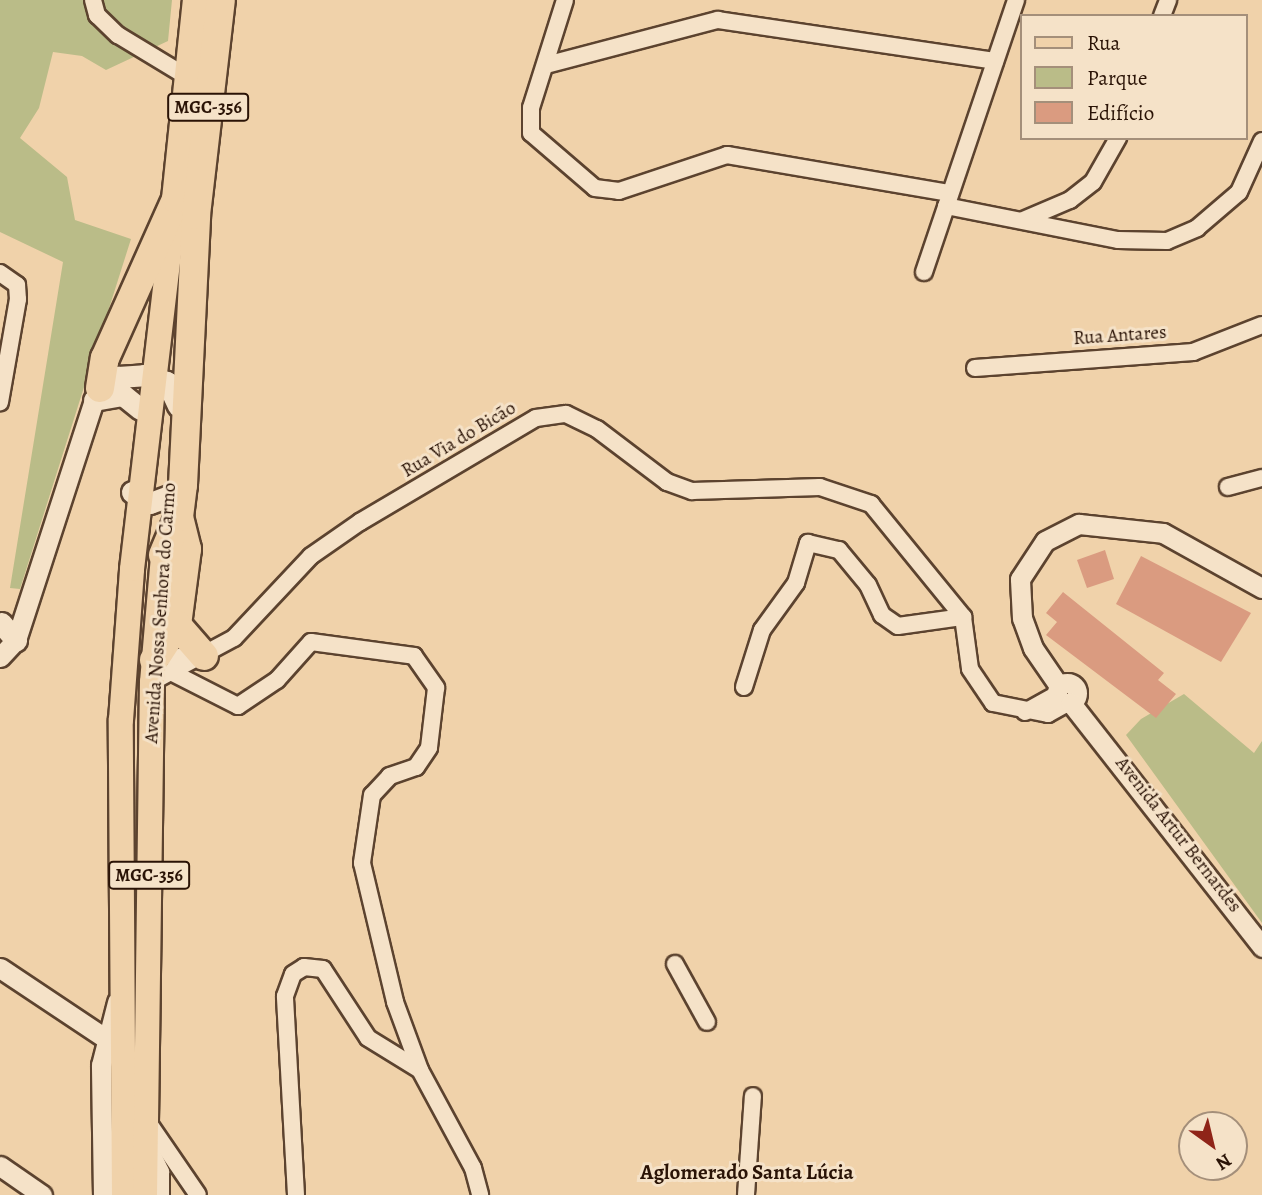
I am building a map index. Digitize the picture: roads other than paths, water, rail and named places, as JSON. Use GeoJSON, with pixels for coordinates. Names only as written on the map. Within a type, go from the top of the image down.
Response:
{"type":"FeatureCollection","features":[{"type":"Feature","properties":{"kind":"highway","name":"MGC-356"},"geometry":{"type":"LineString","coordinates":[[163,555],[174,506],[189,78],[197,0]]}},
{"type":"Feature","properties":{"kind":"highway","name":"MGC-356"},"geometry":{"type":"LineString","coordinates":[[186,207],[221,0]]}},
{"type":"Feature","properties":{"kind":"highway"},"geometry":{"type":"LineString","coordinates":[[97,394],[106,358],[186,207]]}},
{"type":"Feature","properties":{"kind":"highway"},"geometry":{"type":"LineString","coordinates":[[160,672],[177,625],[187,549],[174,506]]}},
{"type":"Feature","properties":{"kind":"highway"},"geometry":{"type":"LineString","coordinates":[[177,625],[204,656]]}},
{"type":"Feature","properties":{"kind":"main road","name":"MGC-356"},"geometry":{"type":"LineString","coordinates":[[137,497],[151,376],[186,207]]}},
{"type":"Feature","properties":{"kind":"main road","name":"Avenida Nossa Senhora do Carmo"},"geometry":{"type":"LineString","coordinates":[[174,506],[186,207]]}},
{"type":"Feature","properties":{"kind":"main road","name":"Avenida Nossa Senhora do Carmo"},"geometry":{"type":"LineString","coordinates":[[124,1195],[121,720],[137,497],[140,409],[151,376]]}},
{"type":"Feature","properties":{"kind":"main road"},"geometry":{"type":"LineString","coordinates":[[97,394],[118,377],[151,376],[173,391],[178,406]]}},
{"type":"Feature","properties":{"kind":"main road"},"geometry":{"type":"LineString","coordinates":[[97,394],[123,395],[140,409]]}},
{"type":"Feature","properties":{"kind":"main road"},"geometry":{"type":"LineString","coordinates":[[137,497],[174,506]]}},
{"type":"Feature","properties":{"kind":"main road","name":"Avenida Nossa Senhora do Carmo"},"geometry":{"type":"LineString","coordinates":[[145,1195],[149,1132],[163,555]]}},
{"type":"Feature","properties":{"kind":"main road"},"geometry":{"type":"LineString","coordinates":[[1,623],[16,640]]}},
{"type":"Feature","properties":{"kind":"street"},"geometry":{"type":"LineString","coordinates":[[93,0],[97,15],[118,36],[189,78]]}},
{"type":"Feature","properties":{"kind":"street"},"geometry":{"type":"LineString","coordinates":[[565,0],[531,108],[531,133],[595,188],[619,191],[727,155],[948,199],[1023,220],[1132,242],[1167,241],[1198,228],[1239,192],[1262,141]]}},
{"type":"Feature","properties":{"kind":"street"},"geometry":{"type":"LineString","coordinates":[[924,272],[1016,0]]}},
{"type":"Feature","properties":{"kind":"street"},"geometry":{"type":"LineString","coordinates":[[546,65],[718,20],[995,61]]}},
{"type":"Feature","properties":{"kind":"street"},"geometry":{"type":"LineString","coordinates":[[1023,220],[1070,200],[1093,182],[1117,140]]}},
{"type":"Feature","properties":{"kind":"street"},"geometry":{"type":"LineString","coordinates":[[0,274],[17,285],[18,299],[0,402]]}},
{"type":"Feature","properties":{"kind":"street","name":"Rua Antares"},"geometry":{"type":"LineString","coordinates":[[975,368],[1192,352],[1262,325]]}},
{"type":"Feature","properties":{"kind":"street"},"geometry":{"type":"LineString","coordinates":[[0,657],[16,640],[26,601],[97,394]]}},
{"type":"Feature","properties":{"kind":"street","name":"Rua Via do Bicão"},"geometry":{"type":"LineString","coordinates":[[160,672],[179,657],[204,656],[252,621],[290,576],[334,540],[536,418],[559,414],[580,419],[667,482],[692,491],[820,487],[871,504],[963,617],[977,684],[993,703],[1026,712],[1066,694]]}},
{"type":"Feature","properties":{"kind":"street"},"geometry":{"type":"LineString","coordinates":[[1228,487],[1262,478]]}},
{"type":"Feature","properties":{"kind":"street","name":"Avenida Artur Bernardes"},"geometry":{"type":"LineString","coordinates":[[1262,587],[1163,533],[1079,524],[1045,541],[1024,568],[1018,607],[1033,648],[1066,694],[1092,724],[1262,947]]}},
{"type":"Feature","properties":{"kind":"street"},"geometry":{"type":"LineString","coordinates":[[744,687],[762,630],[796,583],[808,543],[839,550],[868,584],[882,615],[898,626],[963,617]]}},
{"type":"Feature","properties":{"kind":"street"},"geometry":{"type":"LineString","coordinates":[[1,623],[26,601]]}},
{"type":"Feature","properties":{"kind":"street"},"geometry":{"type":"LineString","coordinates":[[160,672],[202,689],[226,704],[251,702],[311,642],[414,656],[436,688],[429,748],[416,767],[390,776],[372,795],[362,863],[395,1002],[420,1070],[473,1168],[480,1195]]}},
{"type":"Feature","properties":{"kind":"street"},"geometry":{"type":"LineString","coordinates":[[202,689],[204,656]]}},
{"type":"Feature","properties":{"kind":"street"},"geometry":{"type":"LineString","coordinates":[[675,964],[707,1022]]}},
{"type":"Feature","properties":{"kind":"street"},"geometry":{"type":"LineString","coordinates":[[296,1195],[285,996],[293,974],[304,967],[323,969],[368,1038],[420,1070]]}},
{"type":"Feature","properties":{"kind":"street"},"geometry":{"type":"LineString","coordinates":[[0,968],[101,1033],[103,1195]]}},
{"type":"Feature","properties":{"kind":"street","name":"Avenida Nossa Senhora do Carmo"},"geometry":{"type":"LineString","coordinates":[[101,1033],[113,1018],[121,986]]}},
{"type":"Feature","properties":{"kind":"street"},"geometry":{"type":"LineString","coordinates":[[746,1195],[753,1096]]}},
{"type":"Feature","properties":{"kind":"street"},"geometry":{"type":"LineString","coordinates":[[149,1132],[198,1195]]}},
{"type":"Feature","properties":{"kind":"street","name":"Avenida Nossa Senhora do Carmo"},"geometry":{"type":"LineString","coordinates":[[149,1132],[161,1172],[161,1195]]}},
{"type":"Feature","properties":{"kind":"street"},"geometry":{"type":"LineString","coordinates":[[0,1166],[42,1195]]}},
{"type":"Feature","properties":{"kind":"district","name":"Aglomerado Santa Lúcia"},"geometry":{"type":"Point","coordinates":[747,1172]}}]}
